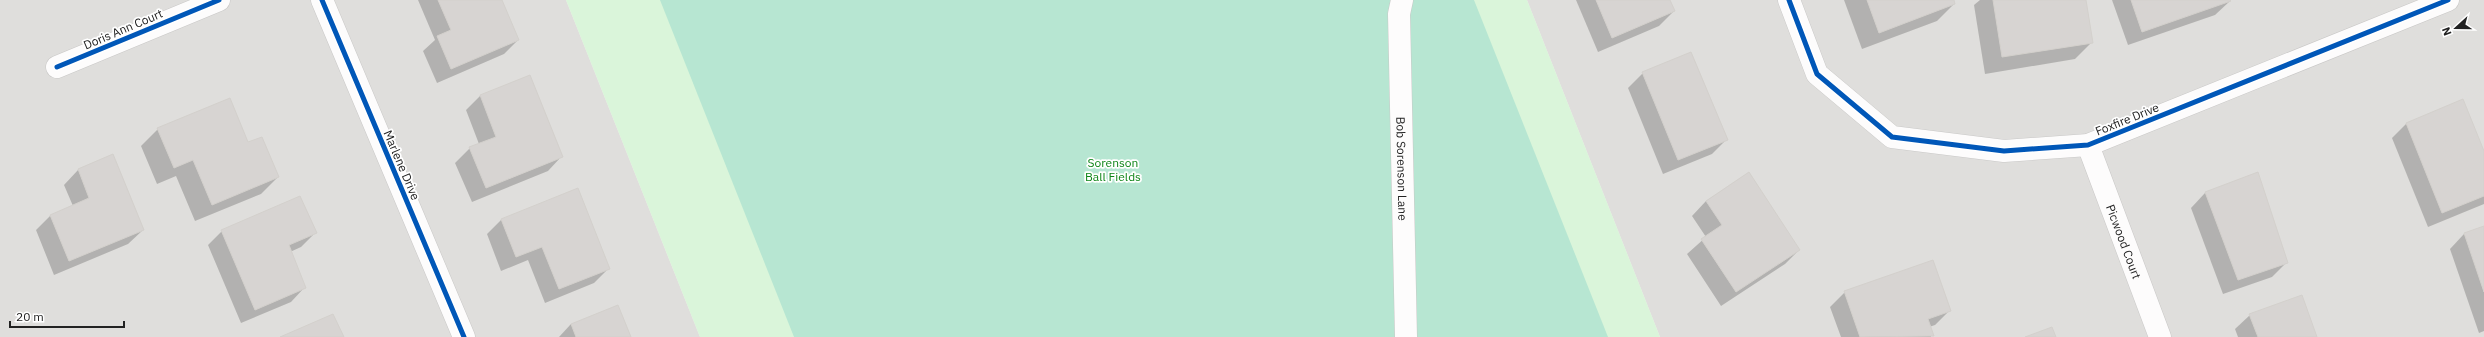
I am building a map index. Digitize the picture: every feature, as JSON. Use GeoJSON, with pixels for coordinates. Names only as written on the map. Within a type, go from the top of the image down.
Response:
{"type":"FeatureCollection","features":[{"type":"Feature","properties":{"kind":"street","name":"Doris Ann Court"},"geometry":{"type":"LineString","coordinates":[[57,67],[219,0]]}},
{"type":"Feature","properties":{"kind":"street","name":"Marlene Drive"},"geometry":{"type":"LineString","coordinates":[[322,0],[464,337]]}},
{"type":"Feature","properties":{"kind":"street","name":"Bob Sorenson Lane"},"geometry":{"type":"LineString","coordinates":[[1402,0],[1399,14],[1406,337]]}},
{"type":"Feature","properties":{"kind":"street","name":"Foxfire Drive"},"geometry":{"type":"LineString","coordinates":[[1790,0],[1817,74],[1892,137],[2004,150],[2088,145],[2448,0]]}},
{"type":"Feature","properties":{"kind":"street","name":"Picwood Court"},"geometry":{"type":"LineString","coordinates":[[2088,145],[2160,337]]}},
{"type":"Feature","properties":{"kind":"shaded area"},"geometry":{"type":"Polygon","coordinates":[[[0,0],[566,0],[700,337],[0,337],[0,0]]]}},
{"type":"Feature","properties":{"kind":"shaded area"},"geometry":{"type":"Polygon","coordinates":[[[1527,0],[2484,0],[2484,337],[1660,337],[1527,0]]]}},
{"type":"Feature","properties":{"kind":"green space","name":"Sorenson Ball Fields"},"geometry":{"type":"Polygon","coordinates":[[[566,0],[1527,0],[1660,337],[700,337],[566,0]]]}},
{"type":"Feature","properties":{"kind":"green space","name":"Sorenson Ball Fields"},"geometry":{"type":"Polygon","coordinates":[[[660,0],[1474,0],[1608,337],[794,337],[660,0]]]}},
{"type":"Feature","properties":{"kind":"building"},"geometry":{"type":"Polygon","coordinates":[[[438,0],[502,0],[519,40],[451,69],[437,36],[451,30],[438,0]]]}},
{"type":"Feature","properties":{"kind":"building"},"geometry":{"type":"Polygon","coordinates":[[[1596,0],[1670,0],[1675,11],[1612,38],[1596,0]]]}},
{"type":"Feature","properties":{"kind":"building"},"geometry":{"type":"Polygon","coordinates":[[[1867,0],[1954,0],[1955,4],[1879,33],[1867,0]]]}},
{"type":"Feature","properties":{"kind":"building"},"geometry":{"type":"Polygon","coordinates":[[[1993,0],[2086,0],[2093,43],[2002,57],[1993,0]]]}},
{"type":"Feature","properties":{"kind":"building"},"geometry":{"type":"Polygon","coordinates":[[[2131,0],[2230,0],[2231,1],[2142,32],[2131,0]]]}},
{"type":"Feature","properties":{"kind":"building"},"geometry":{"type":"Polygon","coordinates":[[[1691,52],[1728,140],[1678,160],[1642,72],[1691,52]]]}},
{"type":"Feature","properties":{"kind":"building"},"geometry":{"type":"Polygon","coordinates":[[[530,75],[563,157],[486,188],[469,147],[496,137],[480,95],[530,75]]]}},
{"type":"Feature","properties":{"kind":"building"},"geometry":{"type":"Polygon","coordinates":[[[230,98],[248,142],[262,137],[279,177],[212,205],[193,160],[174,168],[157,128],[230,98]]]}},
{"type":"Feature","properties":{"kind":"building"},"geometry":{"type":"Polygon","coordinates":[[[2463,99],[2484,151],[2484,196],[2442,213],[2406,123],[2463,99]]]}},
{"type":"Feature","properties":{"kind":"building"},"geometry":{"type":"Polygon","coordinates":[[[113,154],[144,230],[69,261],[50,215],[89,198],[78,169],[113,154]]]}},
{"type":"Feature","properties":{"kind":"building"},"geometry":{"type":"Polygon","coordinates":[[[1749,172],[1800,250],[1736,292],[1701,239],[1722,225],[1706,201],[1749,172]]]}},
{"type":"Feature","properties":{"kind":"building"},"geometry":{"type":"Polygon","coordinates":[[[2258,172],[2288,263],[2238,280],[2205,192],[2258,172]]]}},
{"type":"Feature","properties":{"kind":"building"},"geometry":{"type":"Polygon","coordinates":[[[578,188],[610,269],[559,289],[542,247],[516,257],[501,219],[578,188]]]}},
{"type":"Feature","properties":{"kind":"building"},"geometry":{"type":"Polygon","coordinates":[[[300,196],[317,233],[289,245],[306,288],[255,310],[221,230],[300,196]]]}},
{"type":"Feature","properties":{"kind":"building"},"geometry":{"type":"Polygon","coordinates":[[[2484,226],[2484,292],[2464,233],[2484,226]]]}},
{"type":"Feature","properties":{"kind":"building"},"geometry":{"type":"Polygon","coordinates":[[[1933,260],[1951,311],[1928,319],[1934,336],[1860,337],[1844,291],[1933,260]]]}},
{"type":"Feature","properties":{"kind":"building"},"geometry":{"type":"Polygon","coordinates":[[[2302,295],[2317,337],[2258,337],[2249,314],[2302,295]]]}},
{"type":"Feature","properties":{"kind":"building"},"geometry":{"type":"Polygon","coordinates":[[[618,305],[631,337],[576,337],[571,324],[618,305]]]}},
{"type":"Feature","properties":{"kind":"building"},"geometry":{"type":"Polygon","coordinates":[[[333,314],[344,337],[280,337],[333,314]]]}},
{"type":"Feature","properties":{"kind":"building"},"geometry":{"type":"Polygon","coordinates":[[[2052,327],[2056,337],[2025,337],[2052,327]]]}},
{"type":"Feature","properties":{"kind":"cycle path"},"geometry":{"type":"LineString","coordinates":[[57,67],[219,0]]}},
{"type":"Feature","properties":{"kind":"cycle path"},"geometry":{"type":"LineString","coordinates":[[322,0],[464,337]]}},
{"type":"Feature","properties":{"kind":"cycle path"},"geometry":{"type":"LineString","coordinates":[[1789,0],[1817,74],[1892,137],[2004,151],[2088,145],[2448,0]]}}]}
